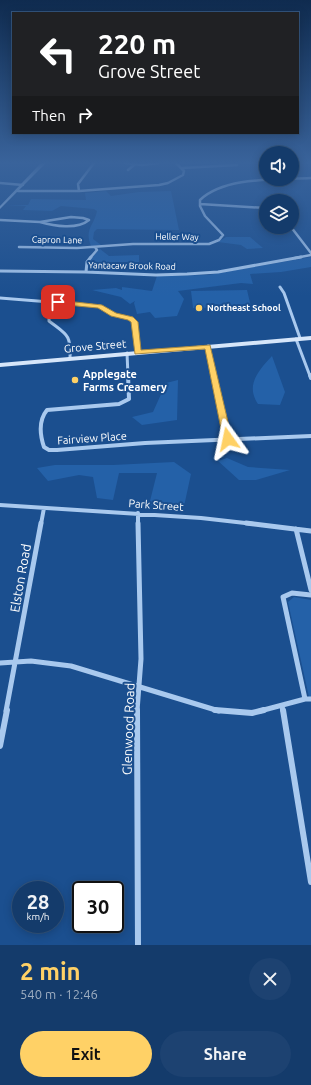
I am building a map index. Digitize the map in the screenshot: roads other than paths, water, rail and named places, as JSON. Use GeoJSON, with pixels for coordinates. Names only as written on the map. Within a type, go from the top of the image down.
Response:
{"type":"FeatureCollection","features":[{"type":"Feature","properties":{"kind":"main road","name":"Grove Street"},"geometry":{"type":"LineString","coordinates":[[0,365],[311,338]]}},
{"type":"Feature","properties":{"kind":"street","name":"Heller Way"},"geometry":{"type":"LineString","coordinates":[[96,247],[133,244],[200,245],[214,242],[221,238],[222,235],[204,216],[201,207]]}},
{"type":"Feature","properties":{"kind":"street"},"geometry":{"type":"LineString","coordinates":[[0,220],[40,222],[56,225],[82,225],[88,223],[89,220],[69,218],[40,222]]}},
{"type":"Feature","properties":{"kind":"street"},"geometry":{"type":"LineString","coordinates":[[296,234],[311,254]]}},
{"type":"Feature","properties":{"kind":"street","name":"Capron Lane"},"geometry":{"type":"LineString","coordinates":[[19,247],[96,247]]}},
{"type":"Feature","properties":{"kind":"street"},"geometry":{"type":"LineString","coordinates":[[86,272],[87,262],[97,250],[96,247]]}},
{"type":"Feature","properties":{"kind":"street","name":"Yantacaw Brook Road"},"geometry":{"type":"LineString","coordinates":[[0,271],[86,272],[156,275],[187,274],[218,272],[311,254]]}},
{"type":"Feature","properties":{"kind":"street"},"geometry":{"type":"LineString","coordinates":[[280,288],[284,293],[311,378]]}},
{"type":"Feature","properties":{"kind":"street"},"geometry":{"type":"LineString","coordinates":[[0,298],[100,306],[114,315],[130,318],[135,322],[137,352]]}},
{"type":"Feature","properties":{"kind":"street"},"geometry":{"type":"LineString","coordinates":[[58,302],[49,318],[49,322],[66,333],[70,339],[70,358]]}},
{"type":"Feature","properties":{"kind":"street"},"geometry":{"type":"LineString","coordinates":[[208,346],[228,439]]}},
{"type":"Feature","properties":{"kind":"street","name":"Fairview Place"},"geometry":{"type":"LineString","coordinates":[[127,353],[129,399],[119,404],[47,410],[42,418],[41,430],[44,447],[49,450],[57,450],[145,443],[311,436]]}},
{"type":"Feature","properties":{"kind":"street","name":"Park Street"},"geometry":{"type":"LineString","coordinates":[[0,506],[138,513],[201,518],[311,531]]}},
{"type":"Feature","properties":{"kind":"street","name":"Elston Road"},"geometry":{"type":"LineString","coordinates":[[0,746],[44,508]]}},
{"type":"Feature","properties":{"kind":"street","name":"Glenwood Road"},"geometry":{"type":"LineString","coordinates":[[138,513],[141,659],[137,713],[138,945]]}},
{"type":"Feature","properties":{"kind":"street"},"geometry":{"type":"LineString","coordinates":[[296,529],[311,590]]}},
{"type":"Feature","properties":{"kind":"street"},"geometry":{"type":"LineString","coordinates":[[0,663],[31,661],[72,666],[219,711],[252,713],[308,699],[283,597],[292,593],[311,595]]}},
{"type":"Feature","properties":{"kind":"street"},"geometry":{"type":"LineString","coordinates":[[282,706],[311,882]]}},
{"type":"Feature","properties":{"kind":"place","name":"Northeast School"},"geometry":{"type":"Point","coordinates":[199,308]}},
{"type":"Feature","properties":{"kind":"place","name":"Applegate Farms Creamery"},"geometry":{"type":"Point","coordinates":[75,380]}}]}
